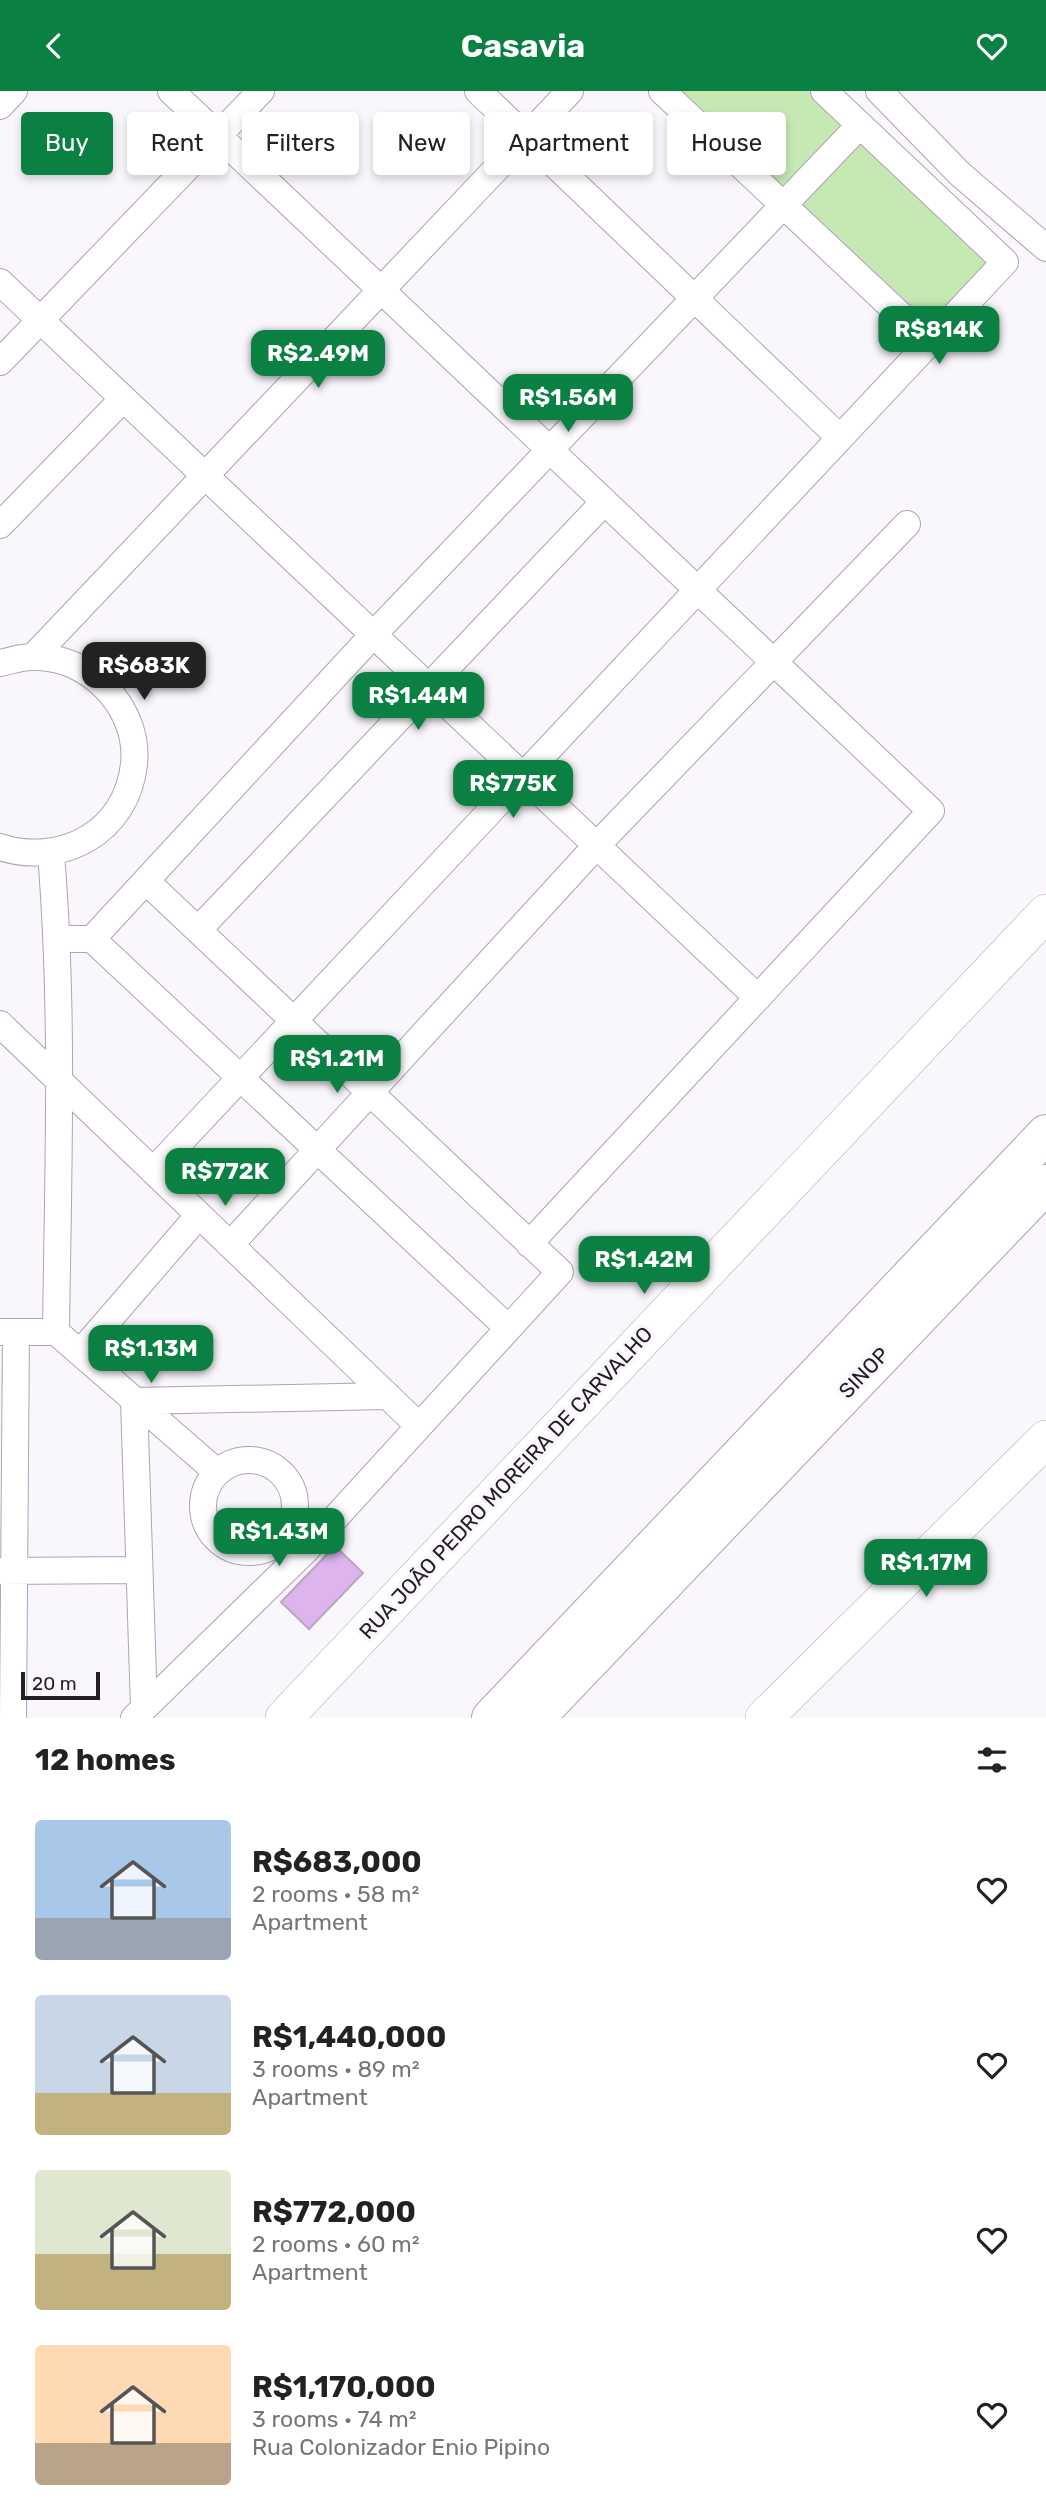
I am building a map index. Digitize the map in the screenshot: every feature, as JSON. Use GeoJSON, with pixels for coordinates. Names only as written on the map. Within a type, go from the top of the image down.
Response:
{"type":"FeatureCollection","features":[{"type":"Feature","properties":{"kind":"highway"},"geometry":{"type":"LineString","coordinates":[[491,1718],[1046,1135]]}},
{"type":"Feature","properties":{"kind":"highway","name":"SINOP"},"geometry":{"type":"LineString","coordinates":[[535,1718],[1046,1184]]}},
{"type":"Feature","properties":{"kind":"main road","name":"RUA JOÃO PEDRO MOREIRA DE CARVALHO"},"geometry":{"type":"LineString","coordinates":[[284,1718],[1046,913]]}},
{"type":"Feature","properties":{"kind":"main road"},"geometry":{"type":"LineString","coordinates":[[764,1718],[1046,1439]]}},
{"type":"Feature","properties":{"kind":"street"},"geometry":{"type":"LineString","coordinates":[[0,106],[14,91]]}},
{"type":"Feature","properties":{"kind":"street"},"geometry":{"type":"LineString","coordinates":[[172,91],[194,112]]}},
{"type":"Feature","properties":{"kind":"street"},"geometry":{"type":"LineString","coordinates":[[228,126],[261,91]]}},
{"type":"Feature","properties":{"kind":"street"},"geometry":{"type":"LineString","coordinates":[[478,91],[500,112]]}},
{"type":"Feature","properties":{"kind":"street"},"geometry":{"type":"LineString","coordinates":[[550,112],[570,91]]}},
{"type":"Feature","properties":{"kind":"street"},"geometry":{"type":"LineString","coordinates":[[662,91],[929,342]]}},
{"type":"Feature","properties":{"kind":"street"},"geometry":{"type":"LineString","coordinates":[[153,1171],[1005,261],[824,91]]}},
{"type":"Feature","properties":{"kind":"street"},"geometry":{"type":"LineString","coordinates":[[879,91],[960,174],[1046,248]]}},
{"type":"Feature","properties":{"kind":"street"},"geometry":{"type":"LineString","coordinates":[[92,939],[373,635],[860,125]]}},
{"type":"Feature","properties":{"kind":"street"},"geometry":{"type":"LineString","coordinates":[[228,144],[931,811],[529,1244]]}},
{"type":"Feature","properties":{"kind":"street"},"geometry":{"type":"LineString","coordinates":[[0,362],[181,175]]}},
{"type":"Feature","properties":{"kind":"street"},"geometry":{"type":"LineString","coordinates":[[33,657],[490,175]]}},
{"type":"Feature","properties":{"kind":"street"},"geometry":{"type":"LineString","coordinates":[[566,175],[839,437]]}},
{"type":"Feature","properties":{"kind":"street"},"geometry":{"type":"LineString","coordinates":[[0,282],[758,998]]}},
{"type":"Feature","properties":{"kind":"street"},"geometry":{"type":"LineString","coordinates":[[0,525],[123,399]]}},
{"type":"Feature","properties":{"kind":"street"},"geometry":{"type":"LineString","coordinates":[[198,930],[604,502]]}},
{"type":"Feature","properties":{"kind":"street"},"geometry":{"type":"LineString","coordinates":[[230,1245],[597,845],[907,524]]}},
{"type":"Feature","properties":{"kind":"street"},"geometry":{"type":"LineString","coordinates":[[0,663],[33,657],[65,662],[94,677],[117,701],[131,730],[134,763],[126,795],[108,823],[82,843],[51,854],[19,853],[0,847]]}},
{"type":"Feature","properties":{"kind":"street"},"geometry":{"type":"LineString","coordinates":[[51,854],[58,939],[56,1332]]}},
{"type":"Feature","properties":{"kind":"street"},"geometry":{"type":"LineString","coordinates":[[139,1713],[305,1551],[560,1272],[147,882]]}},
{"type":"Feature","properties":{"kind":"street"},"geometry":{"type":"LineString","coordinates":[[58,939],[92,939],[508,1328]]}},
{"type":"Feature","properties":{"kind":"street"},"geometry":{"type":"LineString","coordinates":[[0,1024],[418,1425]]}},
{"type":"Feature","properties":{"kind":"street"},"geometry":{"type":"LineString","coordinates":[[80,1353],[199,1215]]}},
{"type":"Feature","properties":{"kind":"street"},"geometry":{"type":"LineString","coordinates":[[13,1718],[7,1571],[8,1332],[56,1332],[217,1472]]}},
{"type":"Feature","properties":{"kind":"street"},"geometry":{"type":"LineString","coordinates":[[134,1401],[388,1397]]}},
{"type":"Feature","properties":{"kind":"street"},"geometry":{"type":"LineString","coordinates":[[134,1401],[139,1570],[139,1713]]}},
{"type":"Feature","properties":{"kind":"street"},"geometry":{"type":"LineString","coordinates":[[7,1571],[139,1570]]}},
{"type":"Feature","properties":{"kind":"green space"},"geometry":{"type":"Polygon","coordinates":[[[662,91],[824,91],[1005,262],[929,342],[751,175],[786,175],[786,112],[684,112],[662,91]]]}},
{"type":"Feature","properties":{"kind":"building"},"geometry":{"type":"Polygon","coordinates":[[[335,1546],[363,1573],[309,1629],[281,1602],[335,1546]]]}}]}
